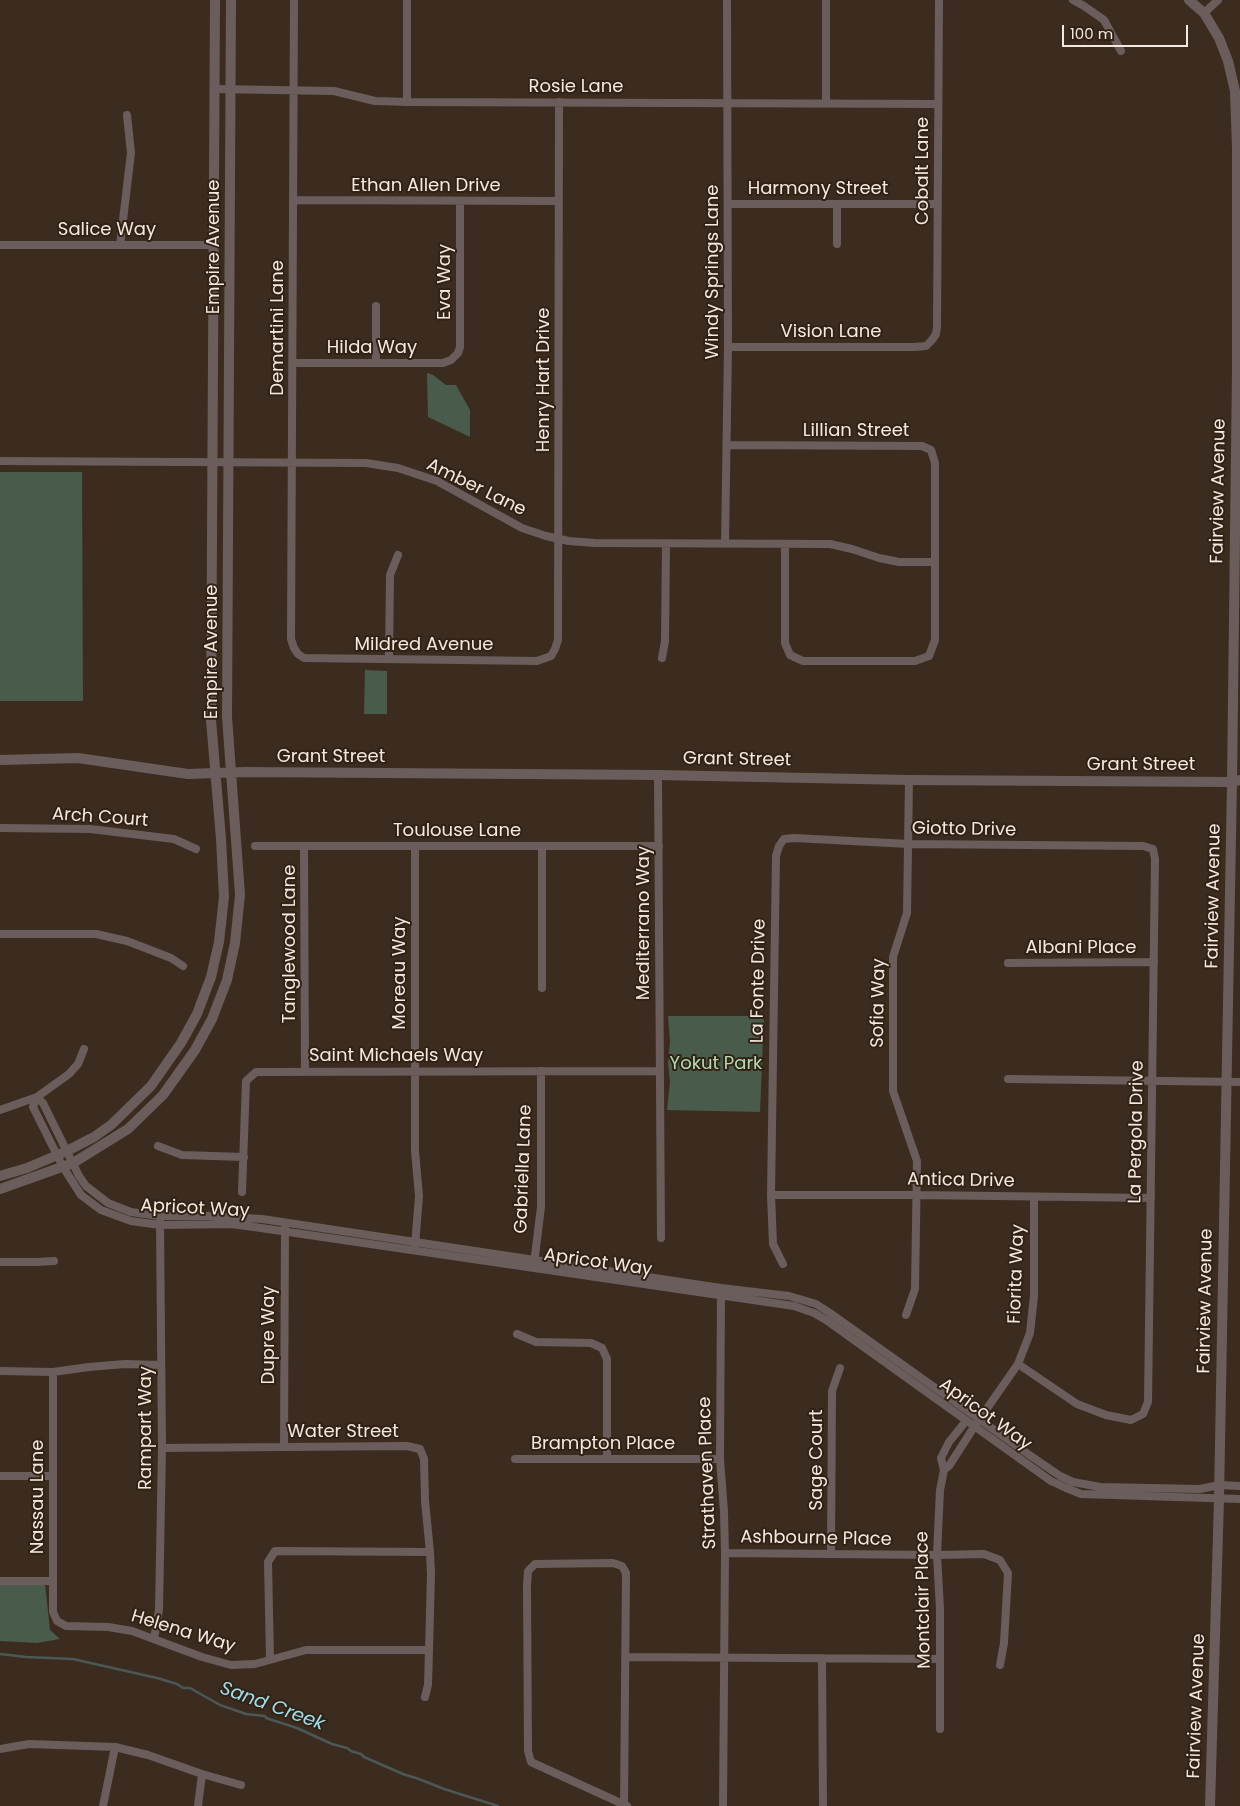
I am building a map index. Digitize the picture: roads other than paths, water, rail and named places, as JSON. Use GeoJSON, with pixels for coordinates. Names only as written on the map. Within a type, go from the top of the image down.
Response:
{"type":"FeatureCollection","features":[{"type":"Feature","properties":{"kind":"street","name":"Empire Avenue"},"geometry":{"type":"LineString","coordinates":[[0,1176],[27,1168],[94,1137],[111,1125],[151,1086],[182,1043],[198,1014],[211,977],[219,942],[224,897],[211,720],[214,0]]}},
{"type":"Feature","properties":{"kind":"street","name":"Empire Avenue"},"geometry":{"type":"LineString","coordinates":[[0,1188],[73,1163],[128,1129],[163,1095],[195,1050],[212,1019],[227,980],[235,943],[240,895],[227,717],[231,0]]}},
{"type":"Feature","properties":{"kind":"street","name":"Demartini Lane"},"geometry":{"type":"LineString","coordinates":[[294,0],[291,638],[298,654]]}},
{"type":"Feature","properties":{"kind":"street"},"geometry":{"type":"LineString","coordinates":[[407,0],[407,102]]}},
{"type":"Feature","properties":{"kind":"street","name":"Windy Springs Lane"},"geometry":{"type":"LineString","coordinates":[[726,544],[728,347],[727,0]]}},
{"type":"Feature","properties":{"kind":"street"},"geometry":{"type":"LineString","coordinates":[[826,0],[826,103]]}},
{"type":"Feature","properties":{"kind":"street","name":"Cobalt Lane"},"geometry":{"type":"LineString","coordinates":[[932,340],[936,334],[937,327],[939,0]]}},
{"type":"Feature","properties":{"kind":"street"},"geometry":{"type":"LineString","coordinates":[[1073,0],[1104,20],[1121,51]]}},
{"type":"Feature","properties":{"kind":"street","name":"Fairview Avenue"},"geometry":{"type":"LineString","coordinates":[[1189,0],[1204,13],[1219,38],[1228,61],[1235,91],[1238,504],[1236,781],[1210,1806]]}},
{"type":"Feature","properties":{"kind":"street"},"geometry":{"type":"LineString","coordinates":[[1204,13],[1218,0]]}},
{"type":"Feature","properties":{"kind":"street","name":"Rosie Lane"},"geometry":{"type":"LineString","coordinates":[[214,89],[334,91],[375,101],[407,102],[938,104]]}},
{"type":"Feature","properties":{"kind":"street","name":"Henry Hart Drive"},"geometry":{"type":"LineString","coordinates":[[551,656],[558,640],[559,102]]}},
{"type":"Feature","properties":{"kind":"street"},"geometry":{"type":"LineString","coordinates":[[120,244],[131,153],[127,115]]}},
{"type":"Feature","properties":{"kind":"street","name":"Ethan Allen Drive"},"geometry":{"type":"LineString","coordinates":[[294,200],[559,201]]}},
{"type":"Feature","properties":{"kind":"street","name":"Eva Way"},"geometry":{"type":"LineString","coordinates":[[451,360],[458,353],[460,347],[460,201]]}},
{"type":"Feature","properties":{"kind":"street","name":"Harmony Street"},"geometry":{"type":"LineString","coordinates":[[728,204],[938,204]]}},
{"type":"Feature","properties":{"kind":"street"},"geometry":{"type":"LineString","coordinates":[[836,244],[837,204]]}},
{"type":"Feature","properties":{"kind":"street","name":"Salice Way"},"geometry":{"type":"LineString","coordinates":[[0,244],[214,244]]}},
{"type":"Feature","properties":{"kind":"street"},"geometry":{"type":"LineString","coordinates":[[376,306],[376,363]]}},
{"type":"Feature","properties":{"kind":"street","name":"Vision Lane"},"geometry":{"type":"LineString","coordinates":[[728,347],[914,347],[926,346],[932,340]]}},
{"type":"Feature","properties":{"kind":"street","name":"Hilda Way"},"geometry":{"type":"LineString","coordinates":[[293,363],[443,363],[451,360]]}},
{"type":"Feature","properties":{"kind":"street","name":"Lillian Street"},"geometry":{"type":"LineString","coordinates":[[727,446],[922,446],[931,450],[935,463],[935,562]]}},
{"type":"Feature","properties":{"kind":"street","name":"Amber Lane"},"geometry":{"type":"LineString","coordinates":[[0,461],[366,463],[398,468],[437,482],[522,528],[558,539],[583,543],[830,544],[852,548],[879,558],[899,562],[935,562]]}},
{"type":"Feature","properties":{"kind":"street"},"geometry":{"type":"LineString","coordinates":[[662,658],[665,641],[666,544]]}},
{"type":"Feature","properties":{"kind":"street"},"geometry":{"type":"LineString","coordinates":[[785,544],[785,643],[790,655],[802,661],[915,661],[929,656],[934,640],[935,562]]}},
{"type":"Feature","properties":{"kind":"street"},"geometry":{"type":"LineString","coordinates":[[389,659],[390,576],[398,555]]}},
{"type":"Feature","properties":{"kind":"street","name":"Mildred Avenue"},"geometry":{"type":"LineString","coordinates":[[298,654],[304,658],[312,659],[537,660],[551,656]]}},
{"type":"Feature","properties":{"kind":"street"},"geometry":{"type":"LineString","coordinates":[[0,760],[78,758],[188,774],[216,773]]}},
{"type":"Feature","properties":{"kind":"street","name":"Grant Street"},"geometry":{"type":"LineString","coordinates":[[216,773],[658,775],[909,780],[1236,781]]}},
{"type":"Feature","properties":{"kind":"street","name":"Mediterrano Way"},"geometry":{"type":"LineString","coordinates":[[658,775],[661,1238]]}},
{"type":"Feature","properties":{"kind":"street","name":"Sofia Way"},"geometry":{"type":"LineString","coordinates":[[906,1315],[915,1289],[917,1161],[893,1091],[893,958],[907,913],[909,780]]}},
{"type":"Feature","properties":{"kind":"street","name":"Arch Court"},"geometry":{"type":"LineString","coordinates":[[0,828],[90,829],[174,839],[196,849]]}},
{"type":"Feature","properties":{"kind":"street","name":"Giotto Drive"},"geometry":{"type":"LineString","coordinates":[[779,846],[784,839],[794,838],[909,844],[1143,846],[1153,849]]}},
{"type":"Feature","properties":{"kind":"street","name":"Toulouse Lane"},"geometry":{"type":"LineString","coordinates":[[255,846],[659,846]]}},
{"type":"Feature","properties":{"kind":"street","name":"Tanglewood Lane"},"geometry":{"type":"LineString","coordinates":[[304,846],[305,1072]]}},
{"type":"Feature","properties":{"kind":"street","name":"Moreau Way"},"geometry":{"type":"LineString","coordinates":[[414,1250],[419,1196],[415,1151],[415,846]]}},
{"type":"Feature","properties":{"kind":"street"},"geometry":{"type":"LineString","coordinates":[[542,846],[542,988]]}},
{"type":"Feature","properties":{"kind":"street","name":"La Fonte Drive"},"geometry":{"type":"LineString","coordinates":[[779,846],[776,856],[771,1195],[773,1244],[783,1264]]}},
{"type":"Feature","properties":{"kind":"street","name":"La Pergola Drive"},"geometry":{"type":"LineString","coordinates":[[1018,1364],[1077,1404],[1106,1415],[1131,1420],[1143,1414],[1148,1402],[1156,859],[1153,849]]}},
{"type":"Feature","properties":{"kind":"street"},"geometry":{"type":"LineString","coordinates":[[0,934],[96,934],[127,942],[171,958],[183,966]]}},
{"type":"Feature","properties":{"kind":"street","name":"Albani Place"},"geometry":{"type":"LineString","coordinates":[[1008,963],[1154,962]]}},
{"type":"Feature","properties":{"kind":"street"},"geometry":{"type":"LineString","coordinates":[[0,1110],[37,1097],[69,1074],[78,1064],[84,1049]]}},
{"type":"Feature","properties":{"kind":"street","name":"Gabriella Lane"},"geometry":{"type":"LineString","coordinates":[[534,1268],[541,1207],[541,1071]]}},
{"type":"Feature","properties":{"kind":"street","name":"Saint Michaels Way"},"geometry":{"type":"LineString","coordinates":[[242,1192],[246,1081],[256,1072],[660,1071]]}},
{"type":"Feature","properties":{"kind":"street"},"geometry":{"type":"LineString","coordinates":[[1008,1079],[1240,1082]]}},
{"type":"Feature","properties":{"kind":"street","name":"Apricot Way"},"geometry":{"type":"LineString","coordinates":[[160,1220],[130,1212],[108,1203],[86,1186],[79,1176],[43,1103],[37,1097],[33,1107],[63,1167],[81,1195],[101,1210],[131,1220],[285,1227],[415,1241],[535,1260],[794,1306],[814,1313],[826,1320],[966,1421],[976,1423],[1060,1476],[1073,1482],[1100,1487],[1200,1489],[1219,1485],[1240,1486]]}},
{"type":"Feature","properties":{"kind":"street"},"geometry":{"type":"LineString","coordinates":[[158,1146],[182,1155],[244,1157]]}},
{"type":"Feature","properties":{"kind":"street","name":"Antica Drive"},"geometry":{"type":"LineString","coordinates":[[771,1195],[1151,1198]]}},
{"type":"Feature","properties":{"kind":"street","name":"Fiorita Way"},"geometry":{"type":"LineString","coordinates":[[976,1423],[1018,1364],[1030,1333],[1034,1296],[1034,1196]]}},
{"type":"Feature","properties":{"kind":"street","name":"Rampart Way"},"geometry":{"type":"LineString","coordinates":[[154,1639],[159,1610],[162,1448],[160,1220]]}},
{"type":"Feature","properties":{"kind":"street","name":"Apricot Way"},"geometry":{"type":"LineString","coordinates":[[285,1227],[414,1250],[534,1268],[721,1292],[789,1296],[816,1304],[830,1313],[1051,1481],[1081,1494],[1240,1500]]}},
{"type":"Feature","properties":{"kind":"street","name":"Dupre Way"},"geometry":{"type":"LineString","coordinates":[[284,1447],[285,1227]]}},
{"type":"Feature","properties":{"kind":"street"},"geometry":{"type":"LineString","coordinates":[[0,1262],[54,1260]]}},
{"type":"Feature","properties":{"kind":"street","name":"Strathaven Place"},"geometry":{"type":"LineString","coordinates":[[721,1292],[720,1459],[725,1553],[723,1806]]}},
{"type":"Feature","properties":{"kind":"street"},"geometry":{"type":"LineString","coordinates":[[516,1334],[536,1342],[590,1343],[602,1348],[607,1359],[607,1459]]}},
{"type":"Feature","properties":{"kind":"street"},"geometry":{"type":"LineString","coordinates":[[0,1371],[53,1372],[89,1366],[161,1365]]}},
{"type":"Feature","properties":{"kind":"street","name":"Sage Court"},"geometry":{"type":"LineString","coordinates":[[831,1554],[832,1391],[840,1368]]}},
{"type":"Feature","properties":{"kind":"street","name":"Nassau Lane"},"geometry":{"type":"LineString","coordinates":[[53,1372],[53,1612],[57,1621]]}},
{"type":"Feature","properties":{"kind":"street","name":"Montclair Place"},"geometry":{"type":"LineString","coordinates":[[940,1729],[938,1555],[940,1490],[944,1470],[941,1458],[949,1442],[966,1421]]}},
{"type":"Feature","properties":{"kind":"street","name":"Montclair Place"},"geometry":{"type":"LineString","coordinates":[[944,1470],[949,1466],[976,1423]]}},
{"type":"Feature","properties":{"kind":"street","name":"Water Street"},"geometry":{"type":"LineString","coordinates":[[162,1448],[407,1446],[420,1448],[424,1459],[425,1501],[430,1552]]}},
{"type":"Feature","properties":{"kind":"street","name":"Brampton Place"},"geometry":{"type":"LineString","coordinates":[[515,1459],[720,1459]]}},
{"type":"Feature","properties":{"kind":"street"},"geometry":{"type":"LineString","coordinates":[[0,1476],[53,1476]]}},
{"type":"Feature","properties":{"kind":"street"},"geometry":{"type":"LineString","coordinates":[[270,1659],[268,1562],[275,1551],[430,1552],[428,1685],[425,1696]]}},
{"type":"Feature","properties":{"kind":"street","name":"Ashbourne Place"},"geometry":{"type":"LineString","coordinates":[[725,1553],[984,1554],[1000,1560],[1008,1573],[1004,1643],[1000,1665]]}},
{"type":"Feature","properties":{"kind":"street"},"geometry":{"type":"LineString","coordinates":[[613,1563],[622,1566],[626,1573],[625,1657],[625,1805],[531,1762],[528,1752],[528,1571],[535,1564],[613,1563]]}},
{"type":"Feature","properties":{"kind":"street"},"geometry":{"type":"LineString","coordinates":[[0,1581],[53,1582]]}},
{"type":"Feature","properties":{"kind":"street","name":"Helena Way"},"geometry":{"type":"LineString","coordinates":[[57,1621],[66,1626],[108,1627],[132,1630],[202,1658],[231,1665],[256,1664],[306,1650],[429,1650]]}},
{"type":"Feature","properties":{"kind":"street"},"geometry":{"type":"LineString","coordinates":[[625,1657],[940,1659]]}},
{"type":"Feature","properties":{"kind":"street"},"geometry":{"type":"LineString","coordinates":[[822,1658],[823,1806]]}},
{"type":"Feature","properties":{"kind":"street"},"geometry":{"type":"LineString","coordinates":[[0,1749],[29,1744],[115,1747],[148,1754],[202,1774],[241,1785]]}},
{"type":"Feature","properties":{"kind":"street"},"geometry":{"type":"LineString","coordinates":[[103,1806],[115,1747]]}},
{"type":"Feature","properties":{"kind":"street"},"geometry":{"type":"LineString","coordinates":[[198,1806],[202,1774]]}},
{"type":"Feature","properties":{"kind":"waterway","name":"Sand Creek"},"geometry":{"type":"LineString","coordinates":[[0,1654],[73,1659],[177,1684],[183,1688],[190,1688],[220,1705],[246,1714],[265,1716],[332,1744],[347,1748],[403,1774],[498,1806]]}},
{"type":"Feature","properties":{"kind":"park label","name":"Yokut Park"},"geometry":{"type":"Point","coordinates":[716,1064]}}]}
